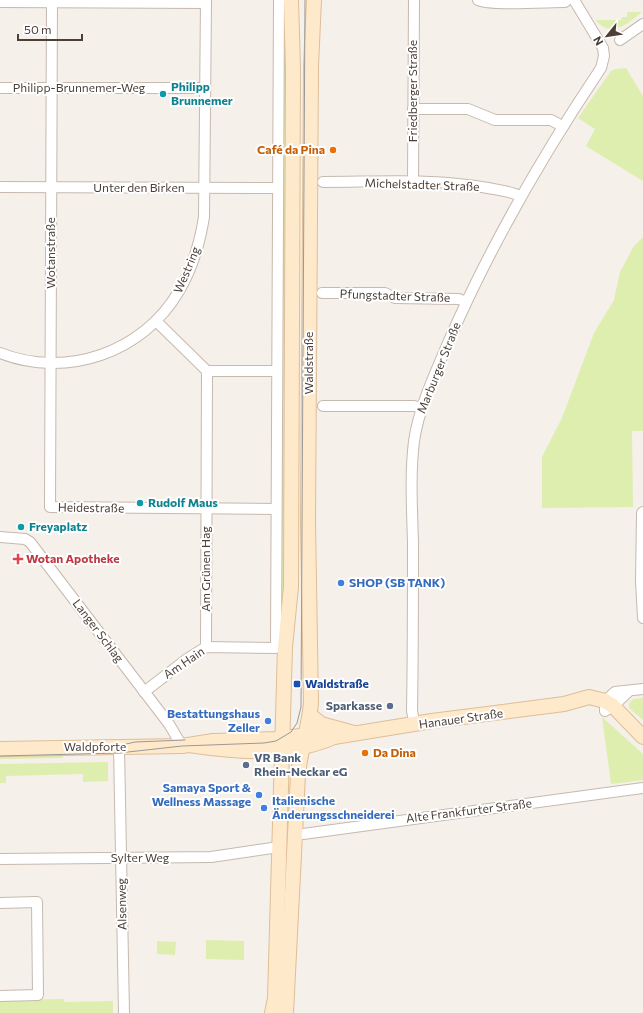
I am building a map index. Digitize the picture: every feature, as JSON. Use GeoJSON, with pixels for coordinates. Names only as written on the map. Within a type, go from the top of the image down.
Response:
{"type":"FeatureCollection","features":[{"type":"Feature","properties":{"kind":"main road","name":"Waldstraße"},"geometry":{"type":"LineString","coordinates":[[272,1013],[275,998],[285,647],[291,579],[293,68],[291,0]]}},
{"type":"Feature","properties":{"kind":"main road","name":"Waldstraße"},"geometry":{"type":"LineString","coordinates":[[286,1013],[295,834],[302,742],[310,715],[311,613],[308,514],[311,66],[314,0]]}},
{"type":"Feature","properties":{"kind":"main road","name":"Hanauer Straße"},"geometry":{"type":"LineString","coordinates":[[283,744],[302,742],[319,744],[334,738],[564,704],[589,697],[608,706]]}},
{"type":"Feature","properties":{"kind":"main road"},"geometry":{"type":"LineString","coordinates":[[608,706],[638,733]]}},
{"type":"Feature","properties":{"kind":"main road","name":"Hanauer Straße"},"geometry":{"type":"LineString","coordinates":[[310,715],[321,724],[358,734]]}},
{"type":"Feature","properties":{"kind":"main road","name":"Waldpforte"},"geometry":{"type":"LineString","coordinates":[[0,749],[185,745],[225,750],[283,744]]}},
{"type":"Feature","properties":{"kind":"street"},"geometry":{"type":"LineString","coordinates":[[276,509],[279,0]]}},
{"type":"Feature","properties":{"kind":"street","name":"Friedberger Straße"},"geometry":{"type":"LineString","coordinates":[[412,182],[414,0]]}},
{"type":"Feature","properties":{"kind":"street"},"geometry":{"type":"LineString","coordinates":[[478,0],[482,2],[564,2],[567,0]]}},
{"type":"Feature","properties":{"kind":"street","name":"Marburger Straße"},"geometry":{"type":"LineString","coordinates":[[415,725],[412,711],[414,442],[422,408],[466,302],[520,196],[562,126],[601,68],[604,56],[603,48],[574,0]]}},
{"type":"Feature","properties":{"kind":"street","name":"Wotanstraße"},"geometry":{"type":"LineString","coordinates":[[50,507],[52,1]]}},
{"type":"Feature","properties":{"kind":"street"},"geometry":{"type":"LineString","coordinates":[[0,2],[206,1]]}},
{"type":"Feature","properties":{"kind":"street","name":"Westring"},"geometry":{"type":"LineString","coordinates":[[0,353],[31,362],[51,364],[81,361],[105,354],[124,345],[156,321],[179,291],[194,258],[201,236],[204,217],[206,1]]}},
{"type":"Feature","properties":{"kind":"street"},"geometry":{"type":"LineString","coordinates":[[620,40],[643,24]]}},
{"type":"Feature","properties":{"kind":"street","name":"Philipp-Brunnemer-Weg"},"geometry":{"type":"LineString","coordinates":[[0,88],[205,88]]}},
{"type":"Feature","properties":{"kind":"street"},"geometry":{"type":"LineString","coordinates":[[413,109],[468,109],[495,120],[551,120],[562,126]]}},
{"type":"Feature","properties":{"kind":"street","name":"Michelstadter Straße"},"geometry":{"type":"LineString","coordinates":[[323,182],[412,182],[476,186],[512,192],[520,196]]}},
{"type":"Feature","properties":{"kind":"street","name":"Unter den Birken"},"geometry":{"type":"LineString","coordinates":[[0,187],[278,188]]}},
{"type":"Feature","properties":{"kind":"street","name":"Pfungstadter Straße"},"geometry":{"type":"LineString","coordinates":[[322,294],[385,293],[395,298],[459,298],[466,302]]}},
{"type":"Feature","properties":{"kind":"street"},"geometry":{"type":"LineString","coordinates":[[156,321],[207,371],[277,371]]}},
{"type":"Feature","properties":{"kind":"street","name":"Am Grünen Hag"},"geometry":{"type":"LineString","coordinates":[[206,647],[207,371]]}},
{"type":"Feature","properties":{"kind":"street"},"geometry":{"type":"LineString","coordinates":[[323,406],[414,406],[422,408]]}},
{"type":"Feature","properties":{"kind":"street","name":"Heidestraße"},"geometry":{"type":"LineString","coordinates":[[50,507],[276,509]]}},
{"type":"Feature","properties":{"kind":"street","name":"Am Hain"},"geometry":{"type":"LineString","coordinates":[[144,692],[187,659],[206,647],[276,648],[276,509]]}},
{"type":"Feature","properties":{"kind":"street"},"geometry":{"type":"LineString","coordinates":[[642,513],[641,581],[643,618]]}},
{"type":"Feature","properties":{"kind":"street","name":"Langer Schlag"},"geometry":{"type":"LineString","coordinates":[[0,537],[25,539],[30,542],[185,745]]}},
{"type":"Feature","properties":{"kind":"street"},"geometry":{"type":"LineString","coordinates":[[608,706],[629,691],[643,689]]}},
{"type":"Feature","properties":{"kind":"street","name":"Alsenweg"},"geometry":{"type":"LineString","coordinates":[[119,747],[124,1013]]}},
{"type":"Feature","properties":{"kind":"street","name":"Alte Frankfurter Straße"},"geometry":{"type":"LineString","coordinates":[[295,834],[643,788]]}},
{"type":"Feature","properties":{"kind":"street","name":"Sylter Weg"},"geometry":{"type":"LineString","coordinates":[[0,859],[211,857],[279,847]]}},
{"type":"Feature","properties":{"kind":"street"},"geometry":{"type":"LineString","coordinates":[[0,996],[38,995],[37,902],[2,903]]}},
{"type":"Feature","properties":{"kind":"green space"},"geometry":{"type":"Polygon","coordinates":[[[282,0],[286,0],[288,67],[286,589],[279,647],[282,0]]]}},
{"type":"Feature","properties":{"kind":"green space"},"geometry":{"type":"Polygon","coordinates":[[[627,12],[642,12],[631,21],[613,29],[601,26],[596,20],[621,20],[622,17],[627,17],[627,12]]]}},
{"type":"Feature","properties":{"kind":"green space"},"geometry":{"type":"Polygon","coordinates":[[[626,68],[643,96],[643,181],[586,146],[595,129],[578,118],[611,71],[626,68]]]}},
{"type":"Feature","properties":{"kind":"green space"},"geometry":{"type":"Polygon","coordinates":[[[643,237],[643,431],[632,431],[633,507],[542,508],[542,457],[562,418],[594,333],[614,300],[620,272],[634,246],[643,237]]]}},
{"type":"Feature","properties":{"kind":"green space"},"geometry":{"type":"Polygon","coordinates":[[[643,698],[643,720],[629,708],[629,703],[633,699],[643,698]]]}},
{"type":"Feature","properties":{"kind":"green space"},"geometry":{"type":"Polygon","coordinates":[[[602,717],[643,754],[643,780],[611,784],[602,717]]]}},
{"type":"Feature","properties":{"kind":"green space"},"geometry":{"type":"Polygon","coordinates":[[[63,752],[63,758],[0,759],[0,754],[63,752]]]}},
{"type":"Feature","properties":{"kind":"green space"},"geometry":{"type":"Polygon","coordinates":[[[108,762],[108,781],[83,782],[83,774],[6,776],[6,783],[0,783],[0,764],[108,762]]]}},
{"type":"Feature","properties":{"kind":"green space"},"geometry":{"type":"Polygon","coordinates":[[[206,940],[244,941],[244,960],[206,959],[206,940]]]}},
{"type":"Feature","properties":{"kind":"green space"},"geometry":{"type":"Polygon","coordinates":[[[157,941],[176,942],[175,955],[157,954],[157,941]]]}},
{"type":"Feature","properties":{"kind":"green space"},"geometry":{"type":"Polygon","coordinates":[[[64,999],[64,1002],[113,1001],[113,1013],[0,1013],[0,1000],[64,999]]]}},
{"type":"Feature","properties":{"kind":"tram line"},"geometry":{"type":"LineString","coordinates":[[0,756],[119,753],[182,746],[264,743],[276,741],[291,732],[297,723],[301,707],[305,0]]}},
{"type":"Feature","properties":{"kind":"tram line"},"geometry":{"type":"LineString","coordinates":[[100,750],[135,742],[185,740]]}},
{"type":"Feature","properties":{"kind":"place","name":"Philipp Brunnemer"},"geometry":{"type":"Point","coordinates":[163,94]}},
{"type":"Feature","properties":{"kind":"place","name":"Café da Pina"},"geometry":{"type":"Point","coordinates":[333,150]}},
{"type":"Feature","properties":{"kind":"place","name":"Rudolf Maus"},"geometry":{"type":"Point","coordinates":[140,503]}},
{"type":"Feature","properties":{"kind":"place","name":"Freyaplatz"},"geometry":{"type":"Point","coordinates":[21,527]}},
{"type":"Feature","properties":{"kind":"place","name":"Wotan Apotheke"},"geometry":{"type":"Point","coordinates":[18,559]}},
{"type":"Feature","properties":{"kind":"place","name":"SHOP (SB TANK)"},"geometry":{"type":"Point","coordinates":[341,583]}},
{"type":"Feature","properties":{"kind":"place","name":"Waldstraße"},"geometry":{"type":"Point","coordinates":[297,684]}},
{"type":"Feature","properties":{"kind":"place","name":"Sparkasse"},"geometry":{"type":"Point","coordinates":[390,706]}},
{"type":"Feature","properties":{"kind":"place","name":"Bestattungshaus Zeller"},"geometry":{"type":"Point","coordinates":[268,721]}},
{"type":"Feature","properties":{"kind":"place","name":"Da Dina"},"geometry":{"type":"Point","coordinates":[365,753]}},
{"type":"Feature","properties":{"kind":"place","name":"VR Bank Rhein-Neckar eG"},"geometry":{"type":"Point","coordinates":[246,765]}},
{"type":"Feature","properties":{"kind":"place","name":"Samaya Sport & Wellness Massage"},"geometry":{"type":"Point","coordinates":[259,795]}},
{"type":"Feature","properties":{"kind":"place","name":"Italienische Änderungsschneiderei"},"geometry":{"type":"Point","coordinates":[264,808]}}]}
